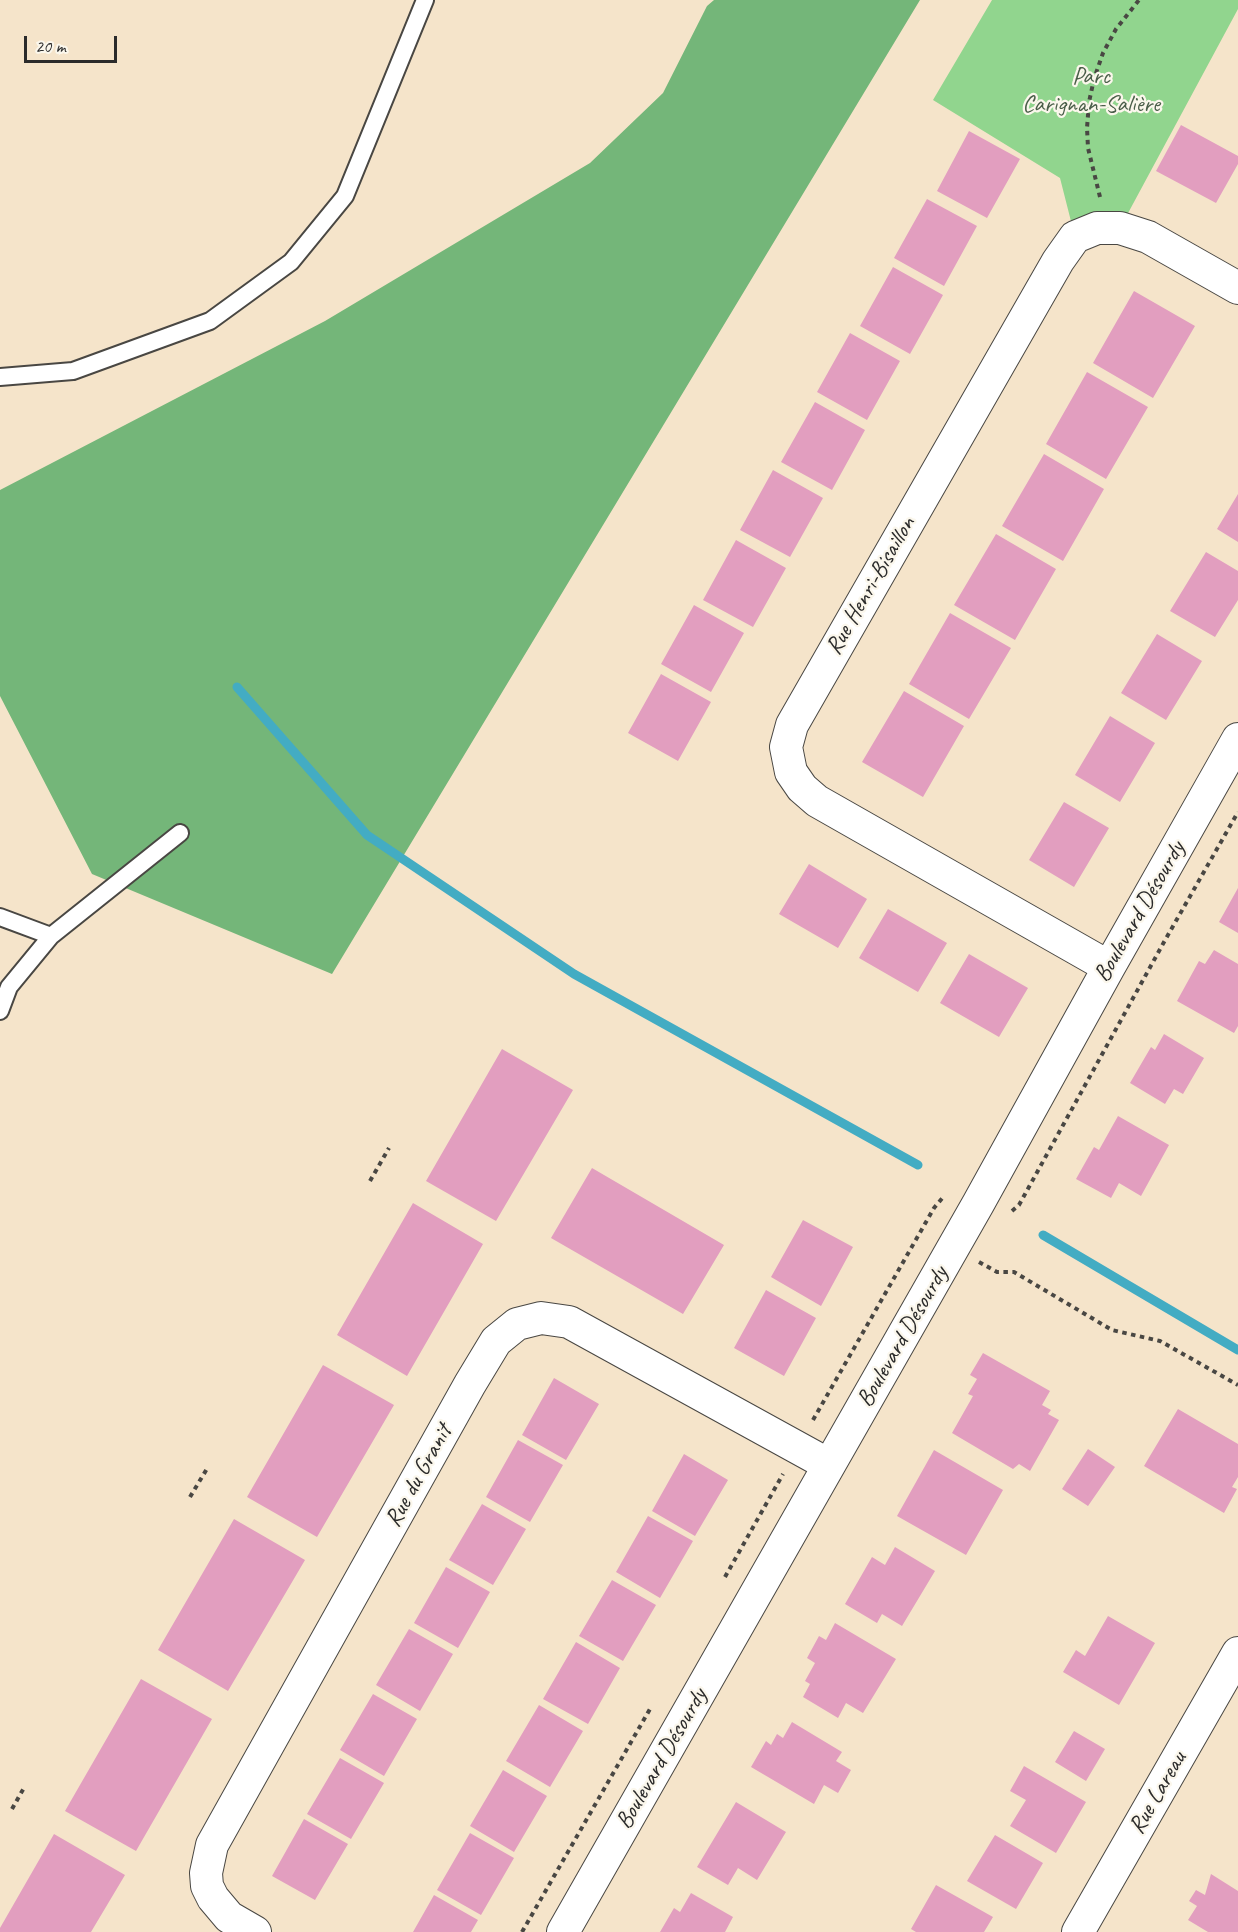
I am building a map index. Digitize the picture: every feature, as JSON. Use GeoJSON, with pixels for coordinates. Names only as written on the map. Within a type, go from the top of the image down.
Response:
{"type":"FeatureCollection","features":[{"type":"Feature","properties":{"kind":"street"},"geometry":{"type":"LineString","coordinates":[[1097,228],[1120,228],[1148,237],[1238,288]]}},
{"type":"Feature","properties":{"kind":"street","name":"Rue Henri-Bisaillon"},"geometry":{"type":"LineString","coordinates":[[1097,228],[1075,237],[1058,261],[792,724],[786,747],[791,772],[802,788],[817,801],[1068,942],[1108,967]]}},
{"type":"Feature","properties":{"kind":"street","name":"Boulevard Désourdy"},"geometry":{"type":"LineString","coordinates":[[563,1932],[974,1212],[1108,967],[1238,739]]}},
{"type":"Feature","properties":{"kind":"street","name":"Rue du Granit"},"geometry":{"type":"LineString","coordinates":[[255,1932],[229,1917],[213,1898],[207,1886],[206,1873],[212,1845],[496,1341],[517,1324],[541,1318],[569,1322],[830,1465]]}},
{"type":"Feature","properties":{"kind":"street","name":"Rue Lareau"},"geometry":{"type":"LineString","coordinates":[[1078,1932],[1238,1653]]}},
{"type":"Feature","properties":{"kind":"lane"},"geometry":{"type":"LineString","coordinates":[[0,377],[73,371],[210,321],[291,262],[345,196],[424,0]]}},
{"type":"Feature","properties":{"kind":"lane"},"geometry":{"type":"LineString","coordinates":[[0,1011],[9,987],[51,936],[180,833]]}},
{"type":"Feature","properties":{"kind":"lane"},"geometry":{"type":"LineString","coordinates":[[0,917],[51,936]]}},
{"type":"Feature","properties":{"kind":"path"},"geometry":{"type":"LineString","coordinates":[[1097,228],[1101,203],[1088,148],[1089,102],[1103,53],[1116,29],[1139,0]]}},
{"type":"Feature","properties":{"kind":"path"},"geometry":{"type":"LineString","coordinates":[[1009,1213],[1019,1205],[1238,812]]}},
{"type":"Feature","properties":{"kind":"path"},"geometry":{"type":"LineString","coordinates":[[370,1181],[389,1148]]}},
{"type":"Feature","properties":{"kind":"path"},"geometry":{"type":"LineString","coordinates":[[813,1420],[934,1208],[945,1195]]}},
{"type":"Feature","properties":{"kind":"path"},"geometry":{"type":"LineString","coordinates":[[978,1262],[997,1272],[1014,1272],[1112,1330],[1160,1341],[1238,1385]]}},
{"type":"Feature","properties":{"kind":"path"},"geometry":{"type":"LineString","coordinates":[[190,1497],[208,1467]]}},
{"type":"Feature","properties":{"kind":"path"},"geometry":{"type":"LineString","coordinates":[[725,1579],[783,1474]]}},
{"type":"Feature","properties":{"kind":"path"},"geometry":{"type":"LineString","coordinates":[[522,1932],[654,1702]]}},
{"type":"Feature","properties":{"kind":"path"},"geometry":{"type":"LineString","coordinates":[[12,1809],[25,1786]]}},
{"type":"Feature","properties":{"kind":"green space"},"geometry":{"type":"Polygon","coordinates":[[[714,0],[920,0],[332,974],[92,874],[0,696],[0,490],[325,321],[590,163],[663,93],[707,6],[714,0]]]}},
{"type":"Feature","properties":{"kind":"green space","name":"Parc Carignan-Salière"},"geometry":{"type":"Polygon","coordinates":[[[992,0],[1238,0],[1238,9],[1120,228],[1075,237],[1060,178],[933,100],[992,0]]]}},
{"type":"Feature","properties":{"kind":"building"},"geometry":{"type":"Polygon","coordinates":[[[1181,125],[1238,156],[1238,164],[1216,203],[1156,171],[1181,125]]]}},
{"type":"Feature","properties":{"kind":"building"},"geometry":{"type":"Polygon","coordinates":[[[969,131],[1020,159],[987,218],[937,191],[969,131]]]}},
{"type":"Feature","properties":{"kind":"building"},"geometry":{"type":"Polygon","coordinates":[[[927,199],[977,226],[944,286],[894,258],[927,199]]]}},
{"type":"Feature","properties":{"kind":"building"},"geometry":{"type":"Polygon","coordinates":[[[893,267],[943,295],[910,354],[860,326],[893,267]]]}},
{"type":"Feature","properties":{"kind":"building"},"geometry":{"type":"Polygon","coordinates":[[[1134,291],[1195,326],[1153,398],[1093,363],[1134,291]]]}},
{"type":"Feature","properties":{"kind":"building"},"geometry":{"type":"Polygon","coordinates":[[[850,333],[900,361],[867,420],[817,392],[850,333]]]}},
{"type":"Feature","properties":{"kind":"building"},"geometry":{"type":"Polygon","coordinates":[[[1087,372],[1148,407],[1106,479],[1046,444],[1087,372]]]}},
{"type":"Feature","properties":{"kind":"building"},"geometry":{"type":"Polygon","coordinates":[[[815,402],[865,430],[832,490],[781,462],[815,402]]]}},
{"type":"Feature","properties":{"kind":"building"},"geometry":{"type":"Polygon","coordinates":[[[1044,454],[1104,489],[1063,561],[1002,526],[1044,454]]]}},
{"type":"Feature","properties":{"kind":"building"},"geometry":{"type":"Polygon","coordinates":[[[773,470],[823,498],[790,557],[740,530],[773,470]]]}},
{"type":"Feature","properties":{"kind":"building"},"geometry":{"type":"Polygon","coordinates":[[[1238,494],[1238,542],[1217,529],[1238,494]]]}},
{"type":"Feature","properties":{"kind":"building"},"geometry":{"type":"Polygon","coordinates":[[[996,534],[1056,569],[1015,640],[954,605],[996,534]]]}},
{"type":"Feature","properties":{"kind":"building"},"geometry":{"type":"Polygon","coordinates":[[[736,540],[786,568],[753,627],[703,600],[736,540]]]}},
{"type":"Feature","properties":{"kind":"building"},"geometry":{"type":"Polygon","coordinates":[[[1206,552],[1238,571],[1238,600],[1215,637],[1170,611],[1206,552]]]}},
{"type":"Feature","properties":{"kind":"building"},"geometry":{"type":"Polygon","coordinates":[[[694,605],[744,633],[711,692],[661,664],[694,605]]]}},
{"type":"Feature","properties":{"kind":"building"},"geometry":{"type":"Polygon","coordinates":[[[950,613],[1011,648],[969,719],[909,684],[950,613]]]}},
{"type":"Feature","properties":{"kind":"building"},"geometry":{"type":"Polygon","coordinates":[[[1157,634],[1202,661],[1166,720],[1121,693],[1157,634]]]}},
{"type":"Feature","properties":{"kind":"building"},"geometry":{"type":"Polygon","coordinates":[[[661,674],[711,702],[678,761],[628,733],[661,674]]]}},
{"type":"Feature","properties":{"kind":"building"},"geometry":{"type":"Polygon","coordinates":[[[904,691],[964,726],[923,797],[862,762],[904,691]]]}},
{"type":"Feature","properties":{"kind":"building"},"geometry":{"type":"Polygon","coordinates":[[[1110,716],[1155,743],[1120,802],[1075,775],[1110,716]]]}},
{"type":"Feature","properties":{"kind":"building"},"geometry":{"type":"Polygon","coordinates":[[[1064,802],[1109,828],[1074,887],[1029,860],[1064,802]]]}},
{"type":"Feature","properties":{"kind":"building"},"geometry":{"type":"Polygon","coordinates":[[[809,864],[867,899],[838,948],[779,914],[809,864]]]}},
{"type":"Feature","properties":{"kind":"building"},"geometry":{"type":"Polygon","coordinates":[[[1238,888],[1238,933],[1219,922],[1238,888]]]}},
{"type":"Feature","properties":{"kind":"building"},"geometry":{"type":"Polygon","coordinates":[[[888,909],[947,943],[918,992],[859,958],[888,909]]]}},
{"type":"Feature","properties":{"kind":"building"},"geometry":{"type":"Polygon","coordinates":[[[1214,950],[1238,964],[1238,1026],[1234,1033],[1177,1001],[1199,961],[1205,964],[1214,950]]]}},
{"type":"Feature","properties":{"kind":"building"},"geometry":{"type":"Polygon","coordinates":[[[969,954],[1028,988],[999,1037],[940,1003],[969,954]]]}},
{"type":"Feature","properties":{"kind":"building"},"geometry":{"type":"Polygon","coordinates":[[[1164,1034],[1204,1058],[1183,1094],[1174,1089],[1165,1104],[1130,1083],[1151,1047],[1155,1050],[1164,1034]]]}},
{"type":"Feature","properties":{"kind":"building"},"geometry":{"type":"Polygon","coordinates":[[[502,1049],[573,1090],[496,1221],[426,1181],[502,1049]]]}},
{"type":"Feature","properties":{"kind":"building"},"geometry":{"type":"Polygon","coordinates":[[[1118,1116],[1169,1145],[1141,1196],[1119,1183],[1111,1198],[1076,1179],[1094,1147],[1099,1150],[1118,1116]]]}},
{"type":"Feature","properties":{"kind":"building"},"geometry":{"type":"Polygon","coordinates":[[[592,1168],[724,1245],[683,1314],[551,1238],[592,1168]]]}},
{"type":"Feature","properties":{"kind":"building"},"geometry":{"type":"Polygon","coordinates":[[[413,1203],[483,1244],[407,1376],[337,1335],[413,1203]]]}},
{"type":"Feature","properties":{"kind":"building"},"geometry":{"type":"Polygon","coordinates":[[[803,1220],[853,1247],[821,1306],[771,1277],[803,1220]]]}},
{"type":"Feature","properties":{"kind":"building"},"geometry":{"type":"Polygon","coordinates":[[[766,1290],[816,1318],[784,1376],[734,1348],[766,1290]]]}},
{"type":"Feature","properties":{"kind":"building"},"geometry":{"type":"Polygon","coordinates":[[[983,1353],[1050,1391],[1042,1405],[1051,1410],[1048,1414],[1059,1420],[1030,1471],[1019,1464],[1013,1469],[952,1433],[973,1396],[968,1394],[977,1379],[970,1375],[983,1353]]]}},
{"type":"Feature","properties":{"kind":"building"},"geometry":{"type":"Polygon","coordinates":[[[323,1365],[394,1405],[317,1537],[247,1497],[323,1365]]]}},
{"type":"Feature","properties":{"kind":"building"},"geometry":{"type":"Polygon","coordinates":[[[554,1378],[599,1404],[566,1460],[522,1435],[554,1378]]]}},
{"type":"Feature","properties":{"kind":"building"},"geometry":{"type":"Polygon","coordinates":[[[1178,1409],[1238,1444],[1238,1477],[1232,1487],[1237,1489],[1224,1513],[1144,1466],[1178,1409]]]}},
{"type":"Feature","properties":{"kind":"building"},"geometry":{"type":"Polygon","coordinates":[[[518,1440],[563,1465],[530,1522],[486,1497],[518,1440]]]}},
{"type":"Feature","properties":{"kind":"building"},"geometry":{"type":"Polygon","coordinates":[[[1088,1449],[1115,1467],[1088,1506],[1062,1489],[1088,1449]]]}},
{"type":"Feature","properties":{"kind":"building"},"geometry":{"type":"Polygon","coordinates":[[[934,1450],[1003,1490],[966,1555],[897,1516],[934,1450]]]}},
{"type":"Feature","properties":{"kind":"building"},"geometry":{"type":"Polygon","coordinates":[[[684,1454],[728,1480],[695,1536],[652,1511],[684,1454]]]}},
{"type":"Feature","properties":{"kind":"building"},"geometry":{"type":"Polygon","coordinates":[[[482,1504],[526,1529],[493,1585],[449,1560],[482,1504]]]}},
{"type":"Feature","properties":{"kind":"building"},"geometry":{"type":"Polygon","coordinates":[[[648,1516],[693,1541],[660,1598],[616,1572],[648,1516]]]}},
{"type":"Feature","properties":{"kind":"building"},"geometry":{"type":"Polygon","coordinates":[[[234,1519],[305,1560],[228,1691],[158,1650],[234,1519]]]}},
{"type":"Feature","properties":{"kind":"building"},"geometry":{"type":"Polygon","coordinates":[[[895,1547],[935,1571],[902,1626],[882,1614],[877,1623],[845,1604],[872,1557],[885,1565],[895,1547]]]}},
{"type":"Feature","properties":{"kind":"building"},"geometry":{"type":"Polygon","coordinates":[[[446,1567],[490,1592],[458,1648],[414,1623],[446,1567]]]}},
{"type":"Feature","properties":{"kind":"building"},"geometry":{"type":"Polygon","coordinates":[[[612,1580],[656,1605],[623,1661],[579,1636],[612,1580]]]}},
{"type":"Feature","properties":{"kind":"building"},"geometry":{"type":"Polygon","coordinates":[[[1108,1616],[1155,1643],[1119,1705],[1063,1672],[1076,1650],[1085,1656],[1108,1616]]]}},
{"type":"Feature","properties":{"kind":"building"},"geometry":{"type":"Polygon","coordinates":[[[835,1623],[896,1659],[863,1713],[846,1703],[838,1718],[803,1697],[810,1684],[805,1681],[815,1663],[807,1658],[819,1636],[826,1640],[835,1623]]]}},
{"type":"Feature","properties":{"kind":"building"},"geometry":{"type":"Polygon","coordinates":[[[409,1629],[453,1654],[420,1711],[376,1685],[409,1629]]]}},
{"type":"Feature","properties":{"kind":"building"},"geometry":{"type":"Polygon","coordinates":[[[576,1642],[620,1668],[588,1724],[543,1699],[576,1642]]]}},
{"type":"Feature","properties":{"kind":"building"},"geometry":{"type":"Polygon","coordinates":[[[141,1679],[212,1719],[136,1851],[65,1811],[141,1679]]]}},
{"type":"Feature","properties":{"kind":"building"},"geometry":{"type":"Polygon","coordinates":[[[373,1694],[417,1719],[384,1776],[340,1750],[373,1694]]]}},
{"type":"Feature","properties":{"kind":"building"},"geometry":{"type":"Polygon","coordinates":[[[539,1705],[583,1731],[550,1787],[506,1761],[539,1705]]]}},
{"type":"Feature","properties":{"kind":"building"},"geometry":{"type":"Polygon","coordinates":[[[792,1722],[842,1752],[836,1761],[851,1770],[838,1793],[824,1785],[814,1804],[751,1767],[766,1741],[771,1745],[777,1734],[783,1738],[792,1722]]]}},
{"type":"Feature","properties":{"kind":"building"},"geometry":{"type":"Polygon","coordinates":[[[1074,1731],[1105,1749],[1086,1781],[1055,1762],[1074,1731]]]}},
{"type":"Feature","properties":{"kind":"building"},"geometry":{"type":"Polygon","coordinates":[[[340,1758],[384,1783],[351,1839],[307,1814],[340,1758]]]}},
{"type":"Feature","properties":{"kind":"building"},"geometry":{"type":"Polygon","coordinates":[[[1024,1766],[1086,1802],[1056,1853],[1010,1826],[1026,1800],[1010,1791],[1024,1766]]]}},
{"type":"Feature","properties":{"kind":"building"},"geometry":{"type":"Polygon","coordinates":[[[503,1770],[547,1796],[514,1852],[470,1826],[503,1770]]]}},
{"type":"Feature","properties":{"kind":"building"},"geometry":{"type":"Polygon","coordinates":[[[736,1802],[786,1832],[757,1880],[738,1868],[728,1885],[697,1867],[736,1802]]]}},
{"type":"Feature","properties":{"kind":"building"},"geometry":{"type":"Polygon","coordinates":[[[304,1819],[348,1844],[315,1900],[272,1876],[304,1819]]]}},
{"type":"Feature","properties":{"kind":"building"},"geometry":{"type":"Polygon","coordinates":[[[470,1833],[514,1858],[481,1915],[437,1890],[470,1833]]]}},
{"type":"Feature","properties":{"kind":"building"},"geometry":{"type":"Polygon","coordinates":[[[54,1834],[125,1875],[91,1932],[0,1932],[0,1928],[54,1834]]]}},
{"type":"Feature","properties":{"kind":"building"},"geometry":{"type":"Polygon","coordinates":[[[995,1835],[1043,1863],[1016,1909],[967,1881],[995,1835]]]}},
{"type":"Feature","properties":{"kind":"building"},"geometry":{"type":"Polygon","coordinates":[[[1211,1874],[1238,1891],[1238,1932],[1208,1932],[1188,1920],[1197,1906],[1189,1901],[1196,1890],[1205,1895],[1211,1874]]]}},
{"type":"Feature","properties":{"kind":"building"},"geometry":{"type":"Polygon","coordinates":[[[936,1885],[993,1917],[984,1932],[916,1932],[911,1929],[936,1885]]]}},
{"type":"Feature","properties":{"kind":"building"},"geometry":{"type":"Polygon","coordinates":[[[691,1893],[733,1917],[725,1932],[660,1932],[674,1908],[680,1912],[691,1893]]]}},
{"type":"Feature","properties":{"kind":"building"},"geometry":{"type":"Polygon","coordinates":[[[434,1895],[478,1920],[471,1932],[413,1932],[434,1895]]]}},
{"type":"Feature","properties":{"kind":"waterway"},"geometry":{"type":"LineString","coordinates":[[237,687],[367,835],[574,974],[918,1165]]}},
{"type":"Feature","properties":{"kind":"waterway"},"geometry":{"type":"LineString","coordinates":[[1043,1235],[1238,1350]]}}]}
